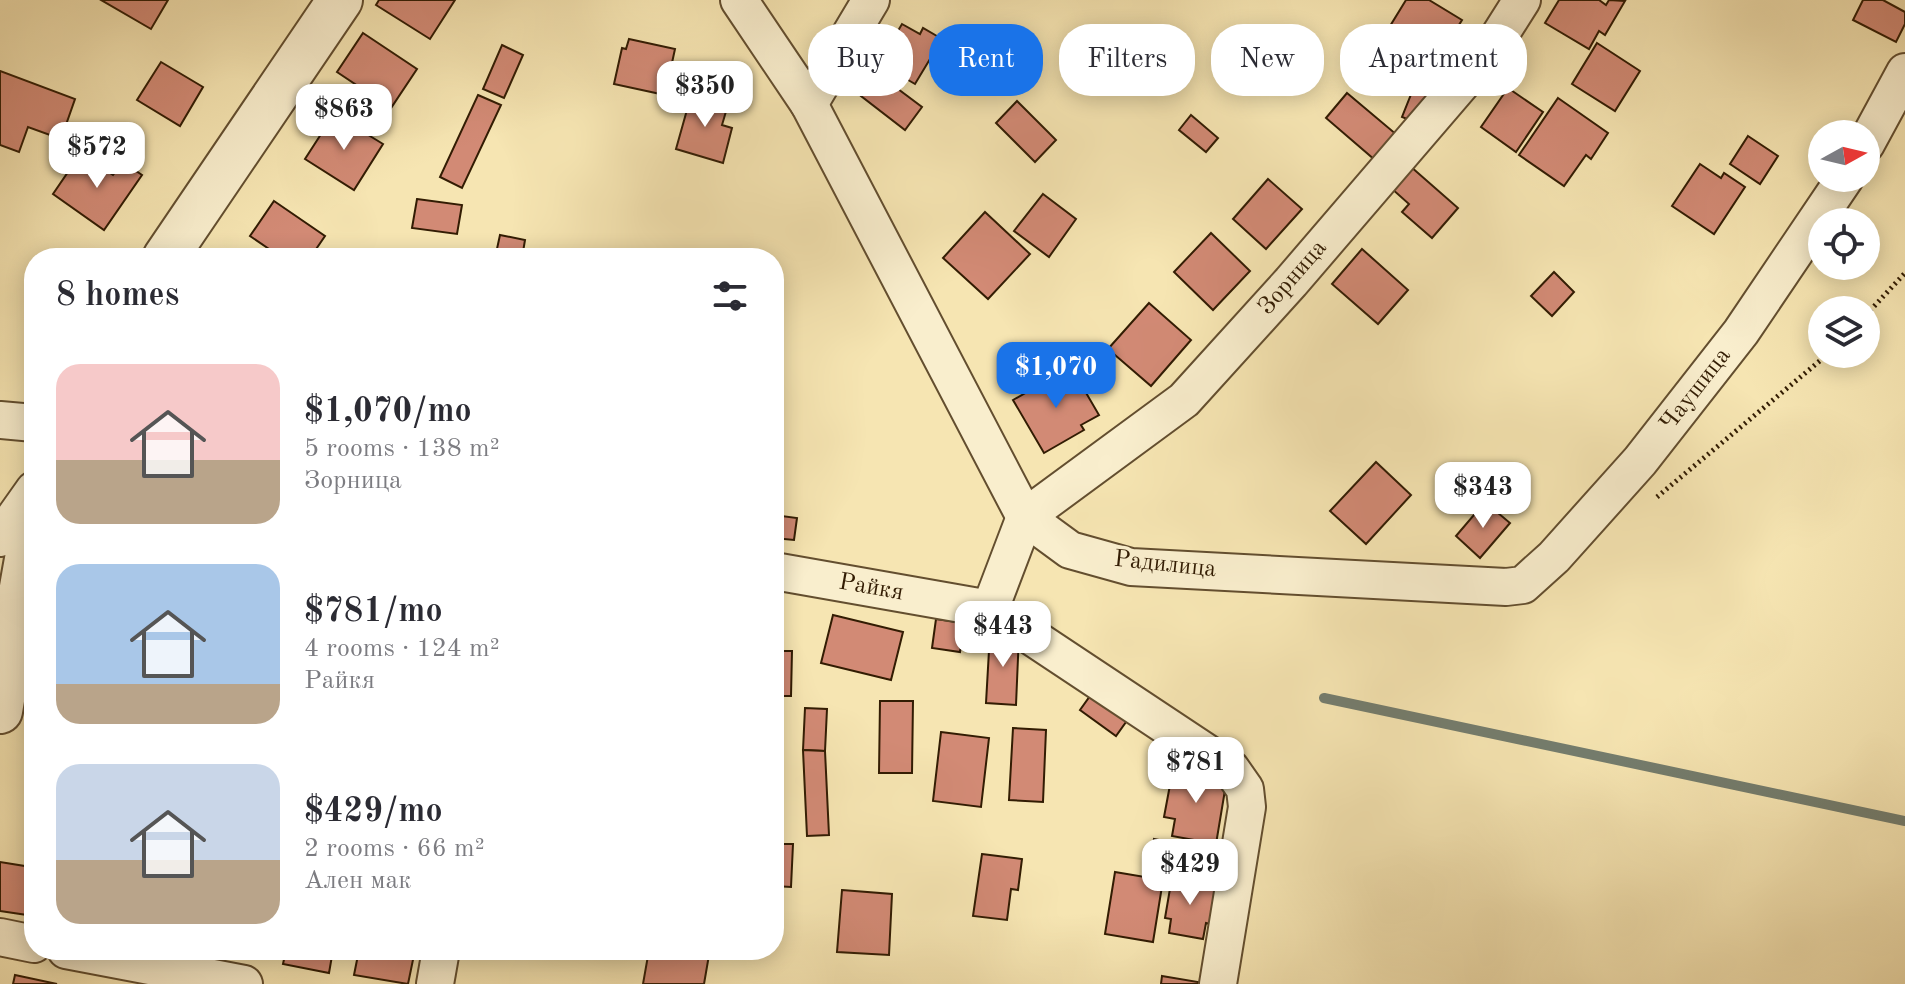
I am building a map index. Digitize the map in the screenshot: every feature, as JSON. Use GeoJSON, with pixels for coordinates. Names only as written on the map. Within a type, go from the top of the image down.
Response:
{"type":"FeatureCollection","features":[{"type":"Feature","properties":{"kind":"street"},"geometry":{"type":"LineString","coordinates":[[172,248],[340,0]]}},
{"type":"Feature","properties":{"kind":"street","name":"Радилица"},"geometry":{"type":"LineString","coordinates":[[739,0],[809,104],[1025,517],[1070,550],[1131,567],[1506,587],[1523,585]]}},
{"type":"Feature","properties":{"kind":"street"},"geometry":{"type":"LineString","coordinates":[[809,104],[871,0]]}},
{"type":"Feature","properties":{"kind":"street","name":"Зорница"},"geometry":{"type":"LineString","coordinates":[[1025,517],[1184,400],[1291,282],[1491,49],[1522,0]]}},
{"type":"Feature","properties":{"kind":"street"},"geometry":{"type":"LineString","coordinates":[[1879,120],[1905,72]]}},
{"type":"Feature","properties":{"kind":"street","name":"Чаушица"},"geometry":{"type":"LineString","coordinates":[[1523,585],[1554,557],[1640,461],[1741,332],[1836,192]]}},
{"type":"Feature","properties":{"kind":"street"},"geometry":{"type":"LineString","coordinates":[[0,420],[24,422]]}},
{"type":"Feature","properties":{"kind":"street"},"geometry":{"type":"LineString","coordinates":[[0,538],[24,504]]}},
{"type":"Feature","properties":{"kind":"street"},"geometry":{"type":"LineString","coordinates":[[990,609],[1025,517]]}},
{"type":"Feature","properties":{"kind":"street","name":"Райкя"},"geometry":{"type":"LineString","coordinates":[[784,573],[990,609],[1231,769],[1245,789],[1247,807],[1218,984]]}},
{"type":"Feature","properties":{"kind":"street"},"geometry":{"type":"LineString","coordinates":[[0,711],[24,576]]}},
{"type":"Feature","properties":{"kind":"street"},"geometry":{"type":"LineString","coordinates":[[0,937],[24,942]]}},
{"type":"Feature","properties":{"kind":"street"},"geometry":{"type":"LineString","coordinates":[[113,960],[207,980],[244,984]]}},
{"type":"Feature","properties":{"kind":"street"},"geometry":{"type":"LineString","coordinates":[[435,984],[439,960]]}},
{"type":"Feature","properties":{"kind":"path"},"geometry":{"type":"LineString","coordinates":[[1880,300],[1905,273]]}},
{"type":"Feature","properties":{"kind":"path"},"geometry":{"type":"LineString","coordinates":[[1651,503],[1811,368]]}},
{"type":"Feature","properties":{"kind":"building"},"geometry":{"type":"Polygon","coordinates":[[[101,0],[168,0],[151,29],[101,0]]]}},
{"type":"Feature","properties":{"kind":"building"},"geometry":{"type":"Polygon","coordinates":[[[379,0],[455,0],[430,39],[376,5],[379,0]]]}},
{"type":"Feature","properties":{"kind":"building"},"geometry":{"type":"Polygon","coordinates":[[[1406,0],[1429,0],[1462,20],[1460,24],[1391,24],[1406,0]]]}},
{"type":"Feature","properties":{"kind":"building"},"geometry":{"type":"Polygon","coordinates":[[[1559,0],[1599,0],[1606,5],[1609,0],[1625,1],[1605,35],[1599,31],[1589,49],[1545,23],[1559,0]]]}},
{"type":"Feature","properties":{"kind":"building"},"geometry":{"type":"Polygon","coordinates":[[[1863,0],[1883,0],[1905,12],[1905,24],[1896,42],[1853,20],[1863,0]]]}},
{"type":"Feature","properties":{"kind":"building"},"geometry":{"type":"Polygon","coordinates":[[[923,28],[929,31],[929,61],[915,84],[913,30],[920,34],[923,28]]]}},
{"type":"Feature","properties":{"kind":"building"},"geometry":{"type":"Polygon","coordinates":[[[363,33],[417,69],[391,108],[337,72],[363,33]]]}},
{"type":"Feature","properties":{"kind":"building"},"geometry":{"type":"Polygon","coordinates":[[[629,39],[675,49],[665,95],[614,84],[622,48],[626,49],[629,39]]]}},
{"type":"Feature","properties":{"kind":"building"},"geometry":{"type":"Polygon","coordinates":[[[1597,43],[1640,71],[1615,111],[1572,84],[1597,43]]]}},
{"type":"Feature","properties":{"kind":"building"},"geometry":{"type":"Polygon","coordinates":[[[502,45],[523,55],[504,98],[483,89],[502,45]]]}},
{"type":"Feature","properties":{"kind":"building"},"geometry":{"type":"Polygon","coordinates":[[[161,62],[203,87],[180,126],[137,100],[161,62]]]}},
{"type":"Feature","properties":{"kind":"building"},"geometry":{"type":"Polygon","coordinates":[[[0,71],[75,99],[61,139],[28,127],[19,152],[0,145],[0,71]]]}},
{"type":"Feature","properties":{"kind":"building"},"geometry":{"type":"Polygon","coordinates":[[[692,92],[717,99],[716,105],[727,108],[722,125],[732,128],[723,163],[676,149],[692,92]]]}},
{"type":"Feature","properties":{"kind":"building"},"geometry":{"type":"Polygon","coordinates":[[[478,95],[501,105],[462,188],[440,177],[478,95]]]}},
{"type":"Feature","properties":{"kind":"building"},"geometry":{"type":"Polygon","coordinates":[[[861,96],[907,96],[922,107],[905,130],[861,96]]]}},
{"type":"Feature","properties":{"kind":"building"},"geometry":{"type":"Polygon","coordinates":[[[1344,96],[1351,96],[1397,135],[1375,160],[1326,118],[1344,96]]]}},
{"type":"Feature","properties":{"kind":"building"},"geometry":{"type":"Polygon","coordinates":[[[1410,96],[1428,96],[1417,123],[1402,117],[1410,96]]]}},
{"type":"Feature","properties":{"kind":"building"},"geometry":{"type":"Polygon","coordinates":[[[1502,96],[1520,96],[1543,112],[1516,152],[1481,127],[1502,96]]]}},
{"type":"Feature","properties":{"kind":"building"},"geometry":{"type":"Polygon","coordinates":[[[1558,98],[1608,133],[1591,159],[1586,155],[1564,186],[1519,155],[1558,98]]]}},
{"type":"Feature","properties":{"kind":"building"},"geometry":{"type":"Polygon","coordinates":[[[1017,101],[1056,140],[1035,162],[996,123],[1017,101]]]}},
{"type":"Feature","properties":{"kind":"building"},"geometry":{"type":"Polygon","coordinates":[[[334,114],[383,144],[354,190],[305,159],[334,114]]]}},
{"type":"Feature","properties":{"kind":"building"},"geometry":{"type":"Polygon","coordinates":[[[1191,115],[1218,138],[1206,152],[1179,130],[1191,115]]]}},
{"type":"Feature","properties":{"kind":"building"},"geometry":{"type":"Polygon","coordinates":[[[1748,136],[1778,156],[1760,184],[1730,164],[1748,136]]]}},
{"type":"Feature","properties":{"kind":"building"},"geometry":{"type":"Polygon","coordinates":[[[81,153],[113,175],[123,162],[142,175],[104,230],[53,194],[81,153]]]}},
{"type":"Feature","properties":{"kind":"building"},"geometry":{"type":"Polygon","coordinates":[[[1700,164],[1721,178],[1724,173],[1745,187],[1714,234],[1672,206],[1700,164]]]}},
{"type":"Feature","properties":{"kind":"building"},"geometry":{"type":"Polygon","coordinates":[[[1410,166],[1458,208],[1432,238],[1402,212],[1409,204],[1391,188],[1410,166]]]}},
{"type":"Feature","properties":{"kind":"building"},"geometry":{"type":"Polygon","coordinates":[[[1268,179],[1302,209],[1266,249],[1233,219],[1268,179]]]}},
{"type":"Feature","properties":{"kind":"building"},"geometry":{"type":"Polygon","coordinates":[[[1043,194],[1076,219],[1049,257],[1014,231],[1043,194]]]}},
{"type":"Feature","properties":{"kind":"building"},"geometry":{"type":"Polygon","coordinates":[[[417,199],[462,205],[457,234],[412,228],[417,199]]]}},
{"type":"Feature","properties":{"kind":"building"},"geometry":{"type":"Polygon","coordinates":[[[274,201],[325,236],[317,248],[268,248],[250,236],[274,201]]]}},
{"type":"Feature","properties":{"kind":"building"},"geometry":{"type":"Polygon","coordinates":[[[985,212],[1030,254],[988,299],[943,258],[985,212]]]}},
{"type":"Feature","properties":{"kind":"building"},"geometry":{"type":"Polygon","coordinates":[[[1211,233],[1250,271],[1213,310],[1174,272],[1211,233]]]}},
{"type":"Feature","properties":{"kind":"building"},"geometry":{"type":"Polygon","coordinates":[[[500,235],[525,240],[524,248],[497,248],[500,235]]]}},
{"type":"Feature","properties":{"kind":"building"},"geometry":{"type":"Polygon","coordinates":[[[1362,249],[1408,290],[1378,324],[1332,284],[1362,249]]]}},
{"type":"Feature","properties":{"kind":"building"},"geometry":{"type":"Polygon","coordinates":[[[1554,272],[1574,292],[1552,316],[1531,296],[1554,272]]]}},
{"type":"Feature","properties":{"kind":"building"},"geometry":{"type":"Polygon","coordinates":[[[1149,303],[1191,340],[1151,386],[1108,349],[1149,303]]]}},
{"type":"Feature","properties":{"kind":"building"},"geometry":{"type":"Polygon","coordinates":[[[1071,367],[1099,415],[1081,425],[1084,430],[1044,453],[1013,400],[1071,367]]]}},
{"type":"Feature","properties":{"kind":"building"},"geometry":{"type":"Polygon","coordinates":[[[1376,462],[1411,495],[1366,544],[1330,511],[1376,462]]]}},
{"type":"Feature","properties":{"kind":"building"},"geometry":{"type":"Polygon","coordinates":[[[1485,502],[1510,523],[1480,558],[1456,536],[1485,502]]]}},
{"type":"Feature","properties":{"kind":"building"},"geometry":{"type":"Polygon","coordinates":[[[784,516],[797,518],[794,540],[784,539],[784,516]]]}},
{"type":"Feature","properties":{"kind":"building"},"geometry":{"type":"Polygon","coordinates":[[[833,615],[903,632],[891,680],[821,663],[833,615]]]}},
{"type":"Feature","properties":{"kind":"building"},"geometry":{"type":"Polygon","coordinates":[[[936,619],[964,623],[960,652],[932,648],[936,619]]]}},
{"type":"Feature","properties":{"kind":"building"},"geometry":{"type":"Polygon","coordinates":[[[990,633],[1019,634],[1016,705],[986,703],[990,633]]]}},
{"type":"Feature","properties":{"kind":"building"},"geometry":{"type":"Polygon","coordinates":[[[784,651],[792,651],[791,696],[784,696],[784,651]]]}},
{"type":"Feature","properties":{"kind":"building"},"geometry":{"type":"Polygon","coordinates":[[[1095,689],[1131,715],[1116,736],[1080,710],[1095,689]]]}},
{"type":"Feature","properties":{"kind":"building"},"geometry":{"type":"Polygon","coordinates":[[[880,701],[913,701],[912,773],[879,773],[880,701]]]}},
{"type":"Feature","properties":{"kind":"building"},"geometry":{"type":"Polygon","coordinates":[[[805,708],[827,709],[825,751],[803,750],[805,708]]]}},
{"type":"Feature","properties":{"kind":"building"},"geometry":{"type":"Polygon","coordinates":[[[1013,728],[1046,730],[1043,802],[1009,800],[1013,728]]]}},
{"type":"Feature","properties":{"kind":"building"},"geometry":{"type":"Polygon","coordinates":[[[941,732],[989,738],[981,807],[933,801],[941,732]]]}},
{"type":"Feature","properties":{"kind":"building"},"geometry":{"type":"Polygon","coordinates":[[[803,750],[825,751],[829,835],[807,836],[803,750]]]}},
{"type":"Feature","properties":{"kind":"building"},"geometry":{"type":"Polygon","coordinates":[[[1173,769],[1227,778],[1216,844],[1172,836],[1175,819],[1164,817],[1173,769]]]}},
{"type":"Feature","properties":{"kind":"building"},"geometry":{"type":"Polygon","coordinates":[[[1154,839],[1215,851],[1211,872],[1150,860],[1154,839]]]}},
{"type":"Feature","properties":{"kind":"building"},"geometry":{"type":"Polygon","coordinates":[[[784,844],[793,844],[791,887],[784,887],[784,844]]]}},
{"type":"Feature","properties":{"kind":"building"},"geometry":{"type":"Polygon","coordinates":[[[982,854],[1022,859],[1018,890],[1011,889],[1007,920],[973,916],[982,854]]]}},
{"type":"Feature","properties":{"kind":"building"},"geometry":{"type":"Polygon","coordinates":[[[0,862],[24,866],[24,915],[0,911],[0,862]]]}},
{"type":"Feature","properties":{"kind":"building"},"geometry":{"type":"Polygon","coordinates":[[[1115,872],[1163,880],[1153,942],[1105,934],[1115,872]]]}},
{"type":"Feature","properties":{"kind":"building"},"geometry":{"type":"Polygon","coordinates":[[[1172,877],[1217,884],[1210,924],[1206,923],[1203,939],[1169,933],[1171,919],[1165,918],[1172,877]]]}},
{"type":"Feature","properties":{"kind":"building"},"geometry":{"type":"Polygon","coordinates":[[[842,890],[892,894],[889,955],[837,952],[842,890]]]}},
{"type":"Feature","properties":{"kind":"building"},"geometry":{"type":"Polygon","coordinates":[[[284,960],[331,960],[329,973],[283,964],[284,960]]]}},
{"type":"Feature","properties":{"kind":"building"},"geometry":{"type":"Polygon","coordinates":[[[357,960],[413,960],[408,984],[354,975],[357,960]]]}},
{"type":"Feature","properties":{"kind":"building"},"geometry":{"type":"Polygon","coordinates":[[[647,960],[708,960],[704,984],[643,984],[647,960]]]}},
{"type":"Feature","properties":{"kind":"building"},"geometry":{"type":"Polygon","coordinates":[[[15,975],[57,984],[13,984],[15,975]]]}},
{"type":"Feature","properties":{"kind":"building"},"geometry":{"type":"Polygon","coordinates":[[[1162,976],[1198,982],[1198,984],[1161,984],[1162,976]]]}},
{"type":"Feature","properties":{"kind":"waterway"},"geometry":{"type":"LineString","coordinates":[[1324,698],[1905,821]]}}]}
